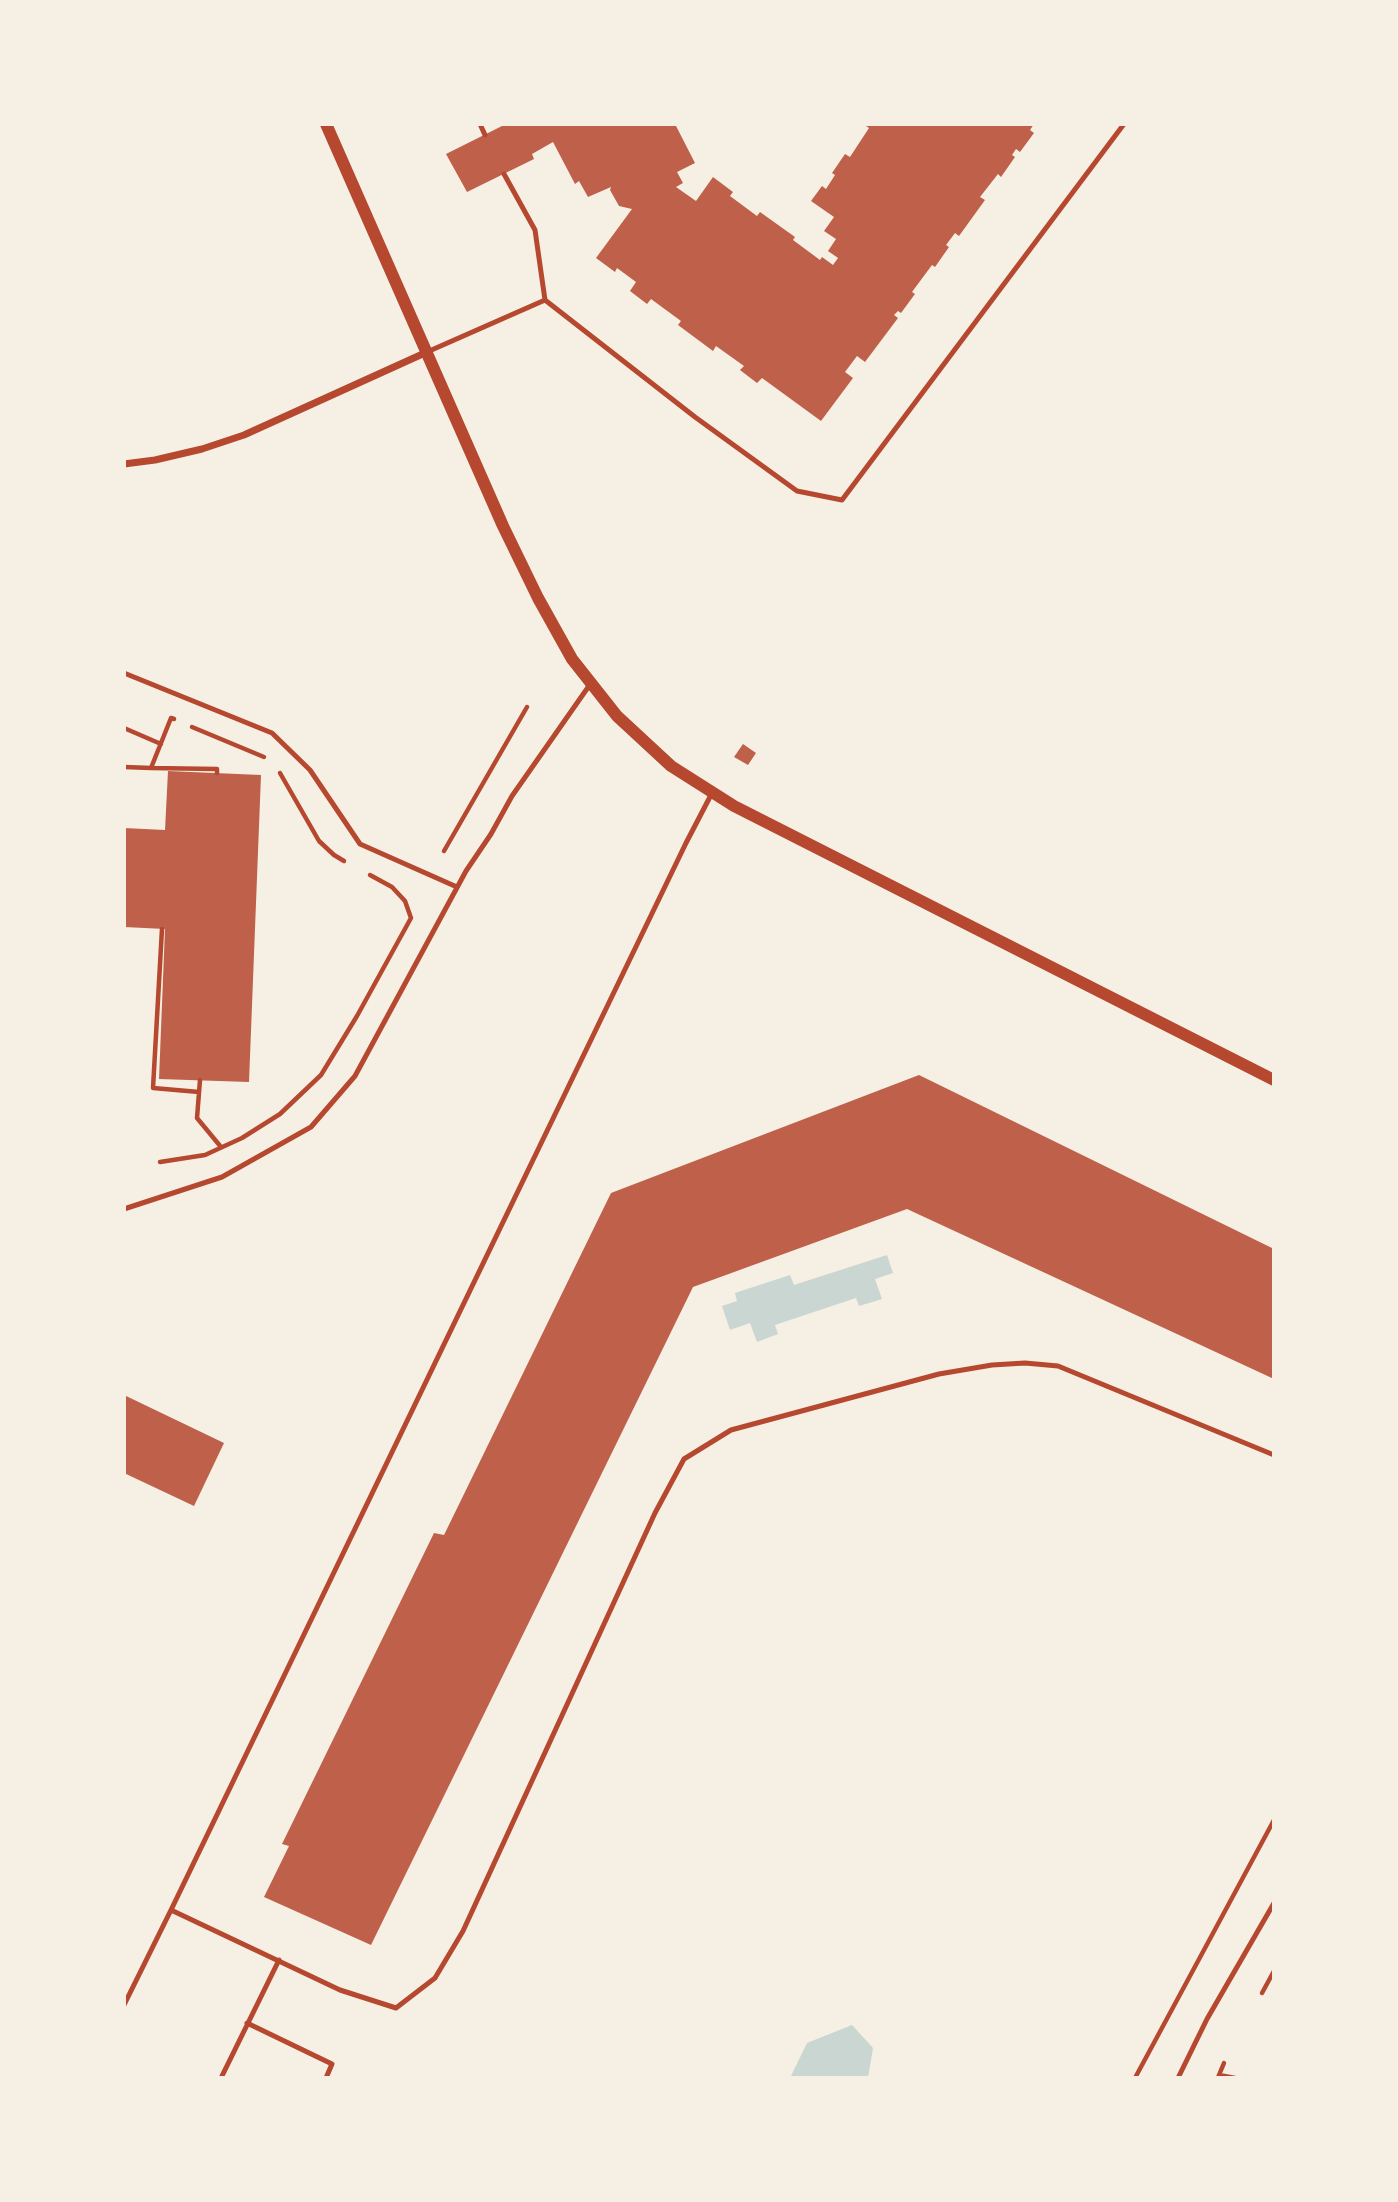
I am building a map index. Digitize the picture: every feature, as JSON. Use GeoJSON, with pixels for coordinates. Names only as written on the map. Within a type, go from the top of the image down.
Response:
{"type":"FeatureCollection","features":[{"type":"Feature","properties":{"kind":"street"},"geometry":{"type":"LineString","coordinates":[[326,124],[503,526],[538,598],[572,659],[617,716],[684,776],[712,793],[1274,1080]]}},
{"type":"Feature","properties":{"kind":"street"},"geometry":{"type":"LineString","coordinates":[[124,464],[202,449],[243,435],[427,352]]}},
{"type":"Feature","properties":{"kind":"lane"},"geometry":{"type":"LineString","coordinates":[[480,124],[485,135]]}},
{"type":"Feature","properties":{"kind":"lane"},"geometry":{"type":"LineString","coordinates":[[504,174],[536,230],[545,300],[695,417],[797,491],[842,500],[1124,124]]}},
{"type":"Feature","properties":{"kind":"lane"},"geometry":{"type":"LineString","coordinates":[[427,352],[545,300]]}},
{"type":"Feature","properties":{"kind":"lane"},"geometry":{"type":"LineString","coordinates":[[124,673],[272,733],[310,770],[360,844],[457,887]]}},
{"type":"Feature","properties":{"kind":"lane"},"geometry":{"type":"LineString","coordinates":[[124,1209],[222,1177],[311,1127],[355,1076],[466,871],[512,796],[591,683]]}},
{"type":"Feature","properties":{"kind":"lane"},"geometry":{"type":"LineString","coordinates":[[124,2005],[712,793]]}},
{"type":"Feature","properties":{"kind":"lane"},"geometry":{"type":"LineString","coordinates":[[171,1910],[340,1990],[396,2008],[435,1979],[463,1931],[654,1513],[684,1459],[731,1430],[939,1374],[992,1365],[1025,1363],[1058,1366],[1274,1455]]}},
{"type":"Feature","properties":{"kind":"lane"},"geometry":{"type":"LineString","coordinates":[[1178,2078],[1207,2019],[1274,1903]]}},
{"type":"Feature","properties":{"kind":"lane"},"geometry":{"type":"LineString","coordinates":[[220,2078],[279,1960]]}},
{"type":"Feature","properties":{"kind":"lane"},"geometry":{"type":"LineString","coordinates":[[247,2023],[332,2064],[326,2078]]}},
{"type":"Feature","properties":{"kind":"path"},"geometry":{"type":"LineString","coordinates":[[444,851],[527,707]]}},
{"type":"Feature","properties":{"kind":"path"},"geometry":{"type":"LineString","coordinates":[[151,768],[171,718],[271,762]]}},
{"type":"Feature","properties":{"kind":"path"},"geometry":{"type":"LineString","coordinates":[[124,728],[161,744]]}},
{"type":"Feature","properties":{"kind":"path"},"geometry":{"type":"LineString","coordinates":[[124,767],[217,769],[217,773]]}},
{"type":"Feature","properties":{"kind":"path"},"geometry":{"type":"LineString","coordinates":[[276,767],[319,841],[346,862]]}},
{"type":"Feature","properties":{"kind":"path"},"geometry":{"type":"LineString","coordinates":[[160,1162],[205,1154],[242,1138],[280,1114],[321,1074],[364,1004],[411,918],[405,901],[392,887],[369,874]]}},
{"type":"Feature","properties":{"kind":"path"},"geometry":{"type":"LineString","coordinates":[[162,929],[153,1088],[199,1092]]}},
{"type":"Feature","properties":{"kind":"path"},"geometry":{"type":"LineString","coordinates":[[200,1080],[197,1118],[221,1147]]}},
{"type":"Feature","properties":{"kind":"path"},"geometry":{"type":"LineString","coordinates":[[1135,2078],[1274,1820]]}},
{"type":"Feature","properties":{"kind":"path"},"geometry":{"type":"LineString","coordinates":[[1262,1993],[1274,1971]]}},
{"type":"Feature","properties":{"kind":"path"},"geometry":{"type":"LineString","coordinates":[[1224,2063],[1218,2076],[1235,2078]]}},
{"type":"Feature","properties":{"kind":"shaded area"},"geometry":{"type":"Polygon","coordinates":[[[887,1255],[893,1273],[875,1279],[882,1299],[859,1306],[856,1298],[775,1325],[778,1334],[757,1342],[750,1323],[730,1330],[722,1306],[737,1301],[735,1293],[790,1275],[794,1285],[887,1255]]]}},
{"type":"Feature","properties":{"kind":"shaded area"},"geometry":{"type":"Polygon","coordinates":[[[852,2025],[873,2048],[868,2078],[790,2078],[807,2043],[852,2025]]]}},
{"type":"Feature","properties":{"kind":"building"},"geometry":{"type":"Polygon","coordinates":[[[506,124],[675,124],[695,163],[677,172],[683,183],[676,187],[696,201],[713,177],[733,192],[730,196],[757,216],[760,212],[795,237],[793,240],[820,260],[822,257],[833,265],[838,258],[828,251],[836,239],[824,231],[834,217],[811,201],[822,186],[826,189],[835,175],[832,173],[845,154],[850,157],[869,128],[867,124],[1034,124],[1030,130],[1034,133],[1020,152],[1016,149],[1012,155],[1015,157],[1001,177],[998,174],[980,197],[985,200],[959,236],[955,233],[946,245],[949,247],[912,292],[915,294],[901,313],[898,311],[894,315],[898,318],[865,362],[857,356],[845,372],[853,378],[821,421],[762,378],[757,383],[740,370],[744,366],[716,346],[713,351],[678,325],[681,321],[651,299],[647,304],[630,291],[636,282],[617,268],[615,272],[596,258],[632,209],[619,206],[611,187],[588,197],[579,181],[575,184],[553,142],[532,154],[534,159],[467,192],[446,154],[506,124]]]}},
{"type":"Feature","properties":{"kind":"building"},"geometry":{"type":"Polygon","coordinates":[[[743,744],[756,753],[748,765],[734,757],[743,744]]]}},
{"type":"Feature","properties":{"kind":"building"},"geometry":{"type":"Polygon","coordinates":[[[168,771],[261,775],[249,1082],[159,1079],[165,929],[124,927],[124,828],[165,830],[168,771]]]}},
{"type":"Feature","properties":{"kind":"building"},"geometry":{"type":"Polygon","coordinates":[[[919,1075],[1274,1249],[1274,1379],[907,1209],[693,1287],[371,1945],[264,1897],[289,1846],[282,1844],[434,1533],[444,1535],[611,1193],[919,1075]]]}},
{"type":"Feature","properties":{"kind":"building"},"geometry":{"type":"Polygon","coordinates":[[[124,1395],[224,1443],[194,1506],[124,1473],[124,1395]]]}}]}
